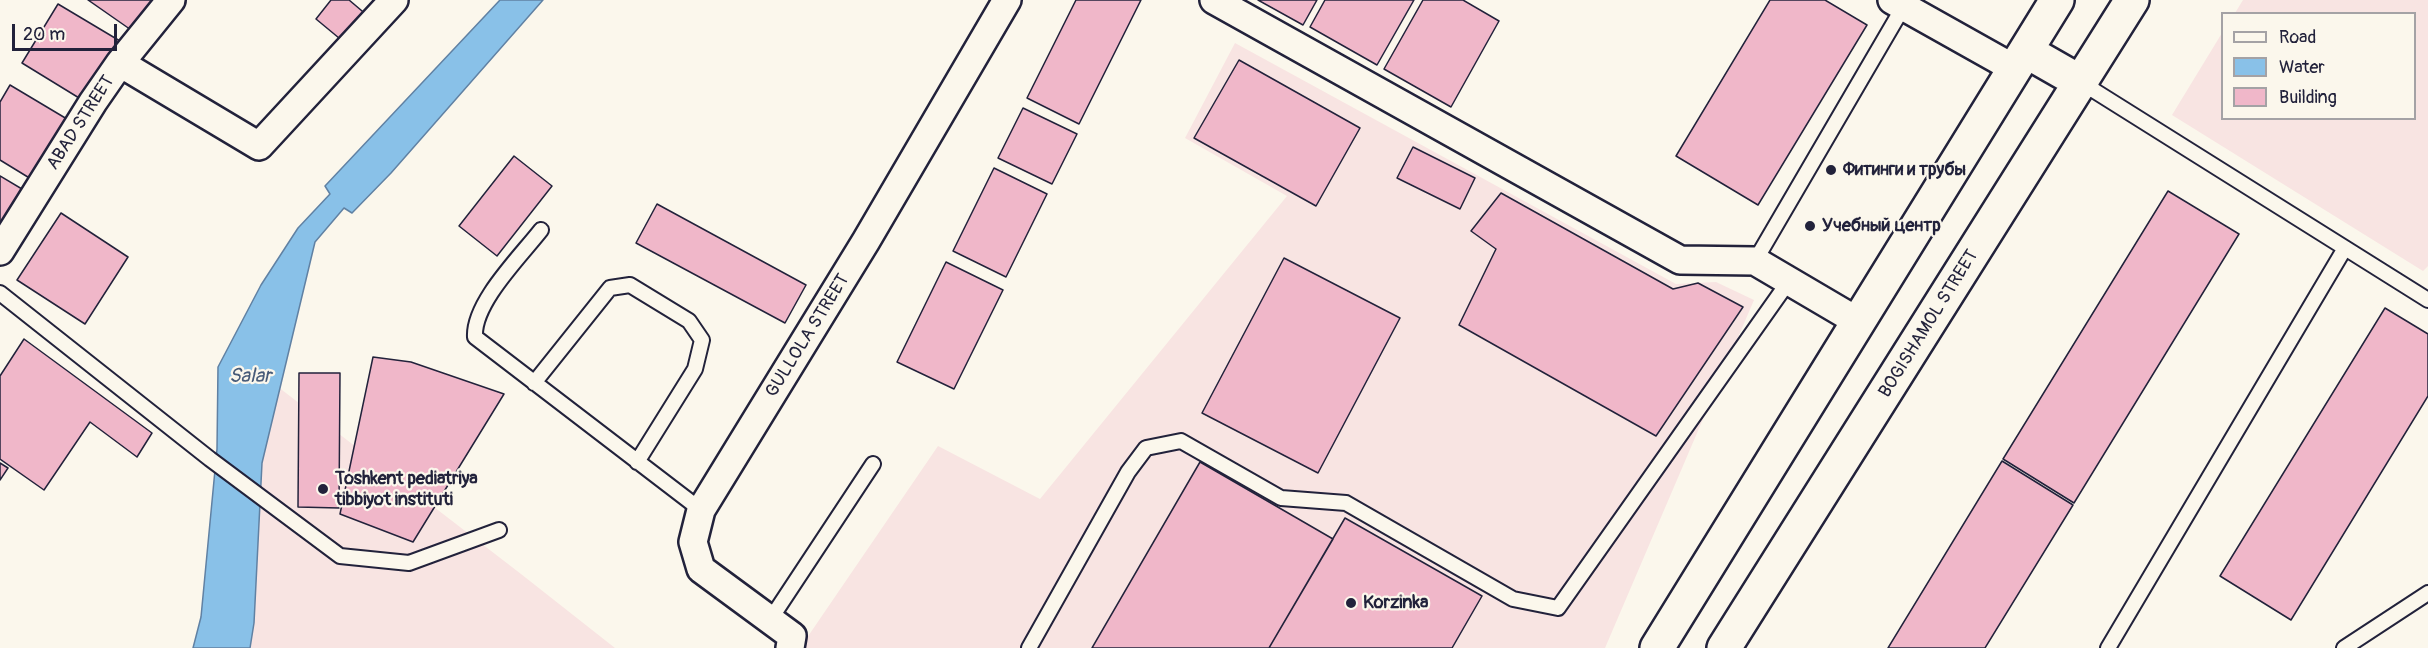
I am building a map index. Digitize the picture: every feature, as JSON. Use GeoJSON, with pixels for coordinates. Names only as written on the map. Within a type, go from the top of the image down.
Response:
{"type":"FeatureCollection","features":[{"type":"Feature","properties":{"kind":"main road"},"geometry":{"type":"LineString","coordinates":[[1657,648],[2056,0]]}},
{"type":"Feature","properties":{"kind":"main road","name":"BOGISHAMOL STREET"},"geometry":{"type":"LineString","coordinates":[[1724,648],[2082,83],[2132,0]]}},
{"type":"Feature","properties":{"kind":"main road"},"geometry":{"type":"LineString","coordinates":[[2020,60],[2082,83]]}},
{"type":"Feature","properties":{"kind":"street","name":"ABAD STREET"},"geometry":{"type":"LineString","coordinates":[[0,251],[120,63],[171,0]]}},
{"type":"Feature","properties":{"kind":"street"},"geometry":{"type":"LineString","coordinates":[[120,63],[259,146],[394,0]]}},
{"type":"Feature","properties":{"kind":"street"},"geometry":{"type":"LineString","coordinates":[[1214,0],[1680,260],[1755,261],[1857,321]]}},
{"type":"Feature","properties":{"kind":"street","name":"GULLOLA STREET"},"geometry":{"type":"LineString","coordinates":[[790,648],[792,636],[701,569],[693,542],[701,510],[860,251],[1005,1]]}},
{"type":"Feature","properties":{"kind":"street"},"geometry":{"type":"LineString","coordinates":[[1901,2],[2020,60]]}},
{"type":"Feature","properties":{"kind":"lane"},"geometry":{"type":"LineString","coordinates":[[1755,261],[1901,2]]}},
{"type":"Feature","properties":{"kind":"lane"},"geometry":{"type":"LineString","coordinates":[[2082,83],[2428,300]]}},
{"type":"Feature","properties":{"kind":"lane"},"geometry":{"type":"LineString","coordinates":[[541,230],[482,307],[474,327],[475,337],[701,510]]}},
{"type":"Feature","properties":{"kind":"lane"},"geometry":{"type":"LineString","coordinates":[[2108,648],[2345,248]]}},
{"type":"Feature","properties":{"kind":"lane"},"geometry":{"type":"LineString","coordinates":[[1029,648],[1128,472],[1146,448],[1181,441],[1281,498],[1346,504],[1513,599],[1558,608],[1789,281]]}},
{"type":"Feature","properties":{"kind":"lane"},"geometry":{"type":"LineString","coordinates":[[534,383],[610,288],[630,285],[689,321],[702,339],[695,369],[637,462]]}},
{"type":"Feature","properties":{"kind":"lane"},"geometry":{"type":"LineString","coordinates":[[0,293],[210,459],[272,503],[340,556],[409,563],[499,530]]}},
{"type":"Feature","properties":{"kind":"lane"},"geometry":{"type":"LineString","coordinates":[[770,620],[873,464]]}},
{"type":"Feature","properties":{"kind":"lane"},"geometry":{"type":"LineString","coordinates":[[2344,648],[2428,593]]}},
{"type":"Feature","properties":{"kind":"shaded area"},"geometry":{"type":"Polygon","coordinates":[[[2243,0],[2428,0],[2428,266],[2423,271],[2172,115],[2221,35],[2221,120],[2416,120],[2416,12],[2236,12],[2243,0]]]}},
{"type":"Feature","properties":{"kind":"shaded area"},"geometry":{"type":"Polygon","coordinates":[[[1235,43],[1676,284],[1716,282],[1754,300],[1605,648],[800,648],[938,446],[1040,499],[1287,196],[1185,138],[1235,43]]]}},
{"type":"Feature","properties":{"kind":"shaded area","name":"Toshkent pediatriya tibbiyot instituti"},"geometry":{"type":"Polygon","coordinates":[[[247,363],[521,574],[615,648],[219,648],[247,363]]]}},
{"type":"Feature","properties":{"kind":"water","name":"Salar"},"geometry":{"type":"Polygon","coordinates":[[[500,0],[543,0],[391,173],[352,213],[344,208],[315,242],[262,463],[254,623],[250,648],[193,648],[201,617],[217,449],[218,367],[261,285],[298,228],[330,194],[325,186],[500,0]]]}},
{"type":"Feature","properties":{"kind":"building"},"geometry":{"type":"Polygon","coordinates":[[[88,0],[156,0],[134,32],[88,0]]]}},
{"type":"Feature","properties":{"kind":"building"},"geometry":{"type":"Polygon","coordinates":[[[331,0],[349,0],[368,16],[345,43],[316,19],[331,0]]]}},
{"type":"Feature","properties":{"kind":"building"},"geometry":{"type":"Polygon","coordinates":[[[1076,0],[1141,0],[1079,124],[1027,98],[1076,0]]]}},
{"type":"Feature","properties":{"kind":"building"},"geometry":{"type":"Polygon","coordinates":[[[1258,0],[1317,0],[1303,25],[1258,0]]]}},
{"type":"Feature","properties":{"kind":"building"},"geometry":{"type":"Polygon","coordinates":[[[1325,0],[1414,0],[1377,65],[1310,27],[1325,0]]]}},
{"type":"Feature","properties":{"kind":"building"},"geometry":{"type":"Polygon","coordinates":[[[1423,0],[1463,0],[1499,21],[1451,107],[1384,69],[1423,0]]]}},
{"type":"Feature","properties":{"kind":"building"},"geometry":{"type":"Polygon","coordinates":[[[1770,0],[1825,0],[1867,25],[1758,205],[1676,156],[1770,0]]]}},
{"type":"Feature","properties":{"kind":"building"},"geometry":{"type":"Polygon","coordinates":[[[58,4],[120,41],[84,101],[22,63],[58,4]]]}},
{"type":"Feature","properties":{"kind":"building"},"geometry":{"type":"Polygon","coordinates":[[[1239,60],[1360,128],[1316,206],[1194,138],[1239,60]]]}},
{"type":"Feature","properties":{"kind":"building"},"geometry":{"type":"Polygon","coordinates":[[[10,85],[72,122],[36,182],[0,160],[0,102],[10,85]]]}},
{"type":"Feature","properties":{"kind":"building"},"geometry":{"type":"Polygon","coordinates":[[[1023,108],[1077,134],[1052,184],[998,158],[1023,108]]]}},
{"type":"Feature","properties":{"kind":"building"},"geometry":{"type":"Polygon","coordinates":[[[1413,147],[1475,178],[1460,209],[1397,178],[1413,147]]]}},
{"type":"Feature","properties":{"kind":"building"},"geometry":{"type":"Polygon","coordinates":[[[514,156],[552,186],[497,256],[459,226],[514,156]]]}},
{"type":"Feature","properties":{"kind":"building"},"geometry":{"type":"Polygon","coordinates":[[[994,168],[1047,194],[1006,277],[953,251],[994,168]]]}},
{"type":"Feature","properties":{"kind":"building"},"geometry":{"type":"Polygon","coordinates":[[[0,176],[27,192],[0,237],[0,176]]]}},
{"type":"Feature","properties":{"kind":"building"},"geometry":{"type":"Polygon","coordinates":[[[2168,191],[2239,234],[2074,503],[2003,459],[2168,191]]]}},
{"type":"Feature","properties":{"kind":"building"},"geometry":{"type":"Polygon","coordinates":[[[1501,193],[1673,289],[1698,283],[1743,307],[1656,436],[1459,325],[1496,249],[1471,231],[1501,193]]]}},
{"type":"Feature","properties":{"kind":"building"},"geometry":{"type":"Polygon","coordinates":[[[657,204],[806,285],[785,323],[636,243],[657,204]]]}},
{"type":"Feature","properties":{"kind":"building"},"geometry":{"type":"Polygon","coordinates":[[[61,213],[128,257],[85,324],[17,280],[61,213]]]}},
{"type":"Feature","properties":{"kind":"building"},"geometry":{"type":"Polygon","coordinates":[[[1284,258],[1400,318],[1318,473],[1202,413],[1284,258]]]}},
{"type":"Feature","properties":{"kind":"building"},"geometry":{"type":"Polygon","coordinates":[[[946,262],[1003,290],[954,389],[897,362],[946,262]]]}},
{"type":"Feature","properties":{"kind":"building"},"geometry":{"type":"Polygon","coordinates":[[[2385,308],[2428,334],[2428,396],[2291,620],[2220,576],[2385,308]]]}},
{"type":"Feature","properties":{"kind":"building"},"geometry":{"type":"Polygon","coordinates":[[[24,339],[152,433],[137,457],[90,422],[44,490],[0,459],[0,376],[24,339]]]}},
{"type":"Feature","properties":{"kind":"building"},"geometry":{"type":"Polygon","coordinates":[[[373,357],[411,362],[504,394],[413,542],[340,514],[373,357]]]}},
{"type":"Feature","properties":{"kind":"building"},"geometry":{"type":"Polygon","coordinates":[[[299,373],[340,373],[339,508],[298,507],[299,373]]]}},
{"type":"Feature","properties":{"kind":"building"},"geometry":{"type":"Polygon","coordinates":[[[2002,461],[2073,505],[1985,648],[1888,648],[2002,461]]]}},
{"type":"Feature","properties":{"kind":"building"},"geometry":{"type":"Polygon","coordinates":[[[1200,462],[1333,539],[1269,648],[1092,648],[1200,462]]]}},
{"type":"Feature","properties":{"kind":"building"},"geometry":{"type":"Polygon","coordinates":[[[0,463],[8,468],[0,480],[0,463]]]}},
{"type":"Feature","properties":{"kind":"building"},"geometry":{"type":"Polygon","coordinates":[[[1345,518],[1482,596],[1452,648],[1269,648],[1345,518]]]}},
{"type":"Feature","properties":{"kind":"place","name":"Фитинги и трубы"},"geometry":{"type":"Point","coordinates":[1831,170]}},
{"type":"Feature","properties":{"kind":"place","name":"Учебный центр"},"geometry":{"type":"Point","coordinates":[1810,226]}},
{"type":"Feature","properties":{"kind":"place","name":"Toshkent pediatriya tibbiyot instituti"},"geometry":{"type":"Point","coordinates":[323,489]}},
{"type":"Feature","properties":{"kind":"place","name":"Korzinka"},"geometry":{"type":"Point","coordinates":[1351,603]}}]}
